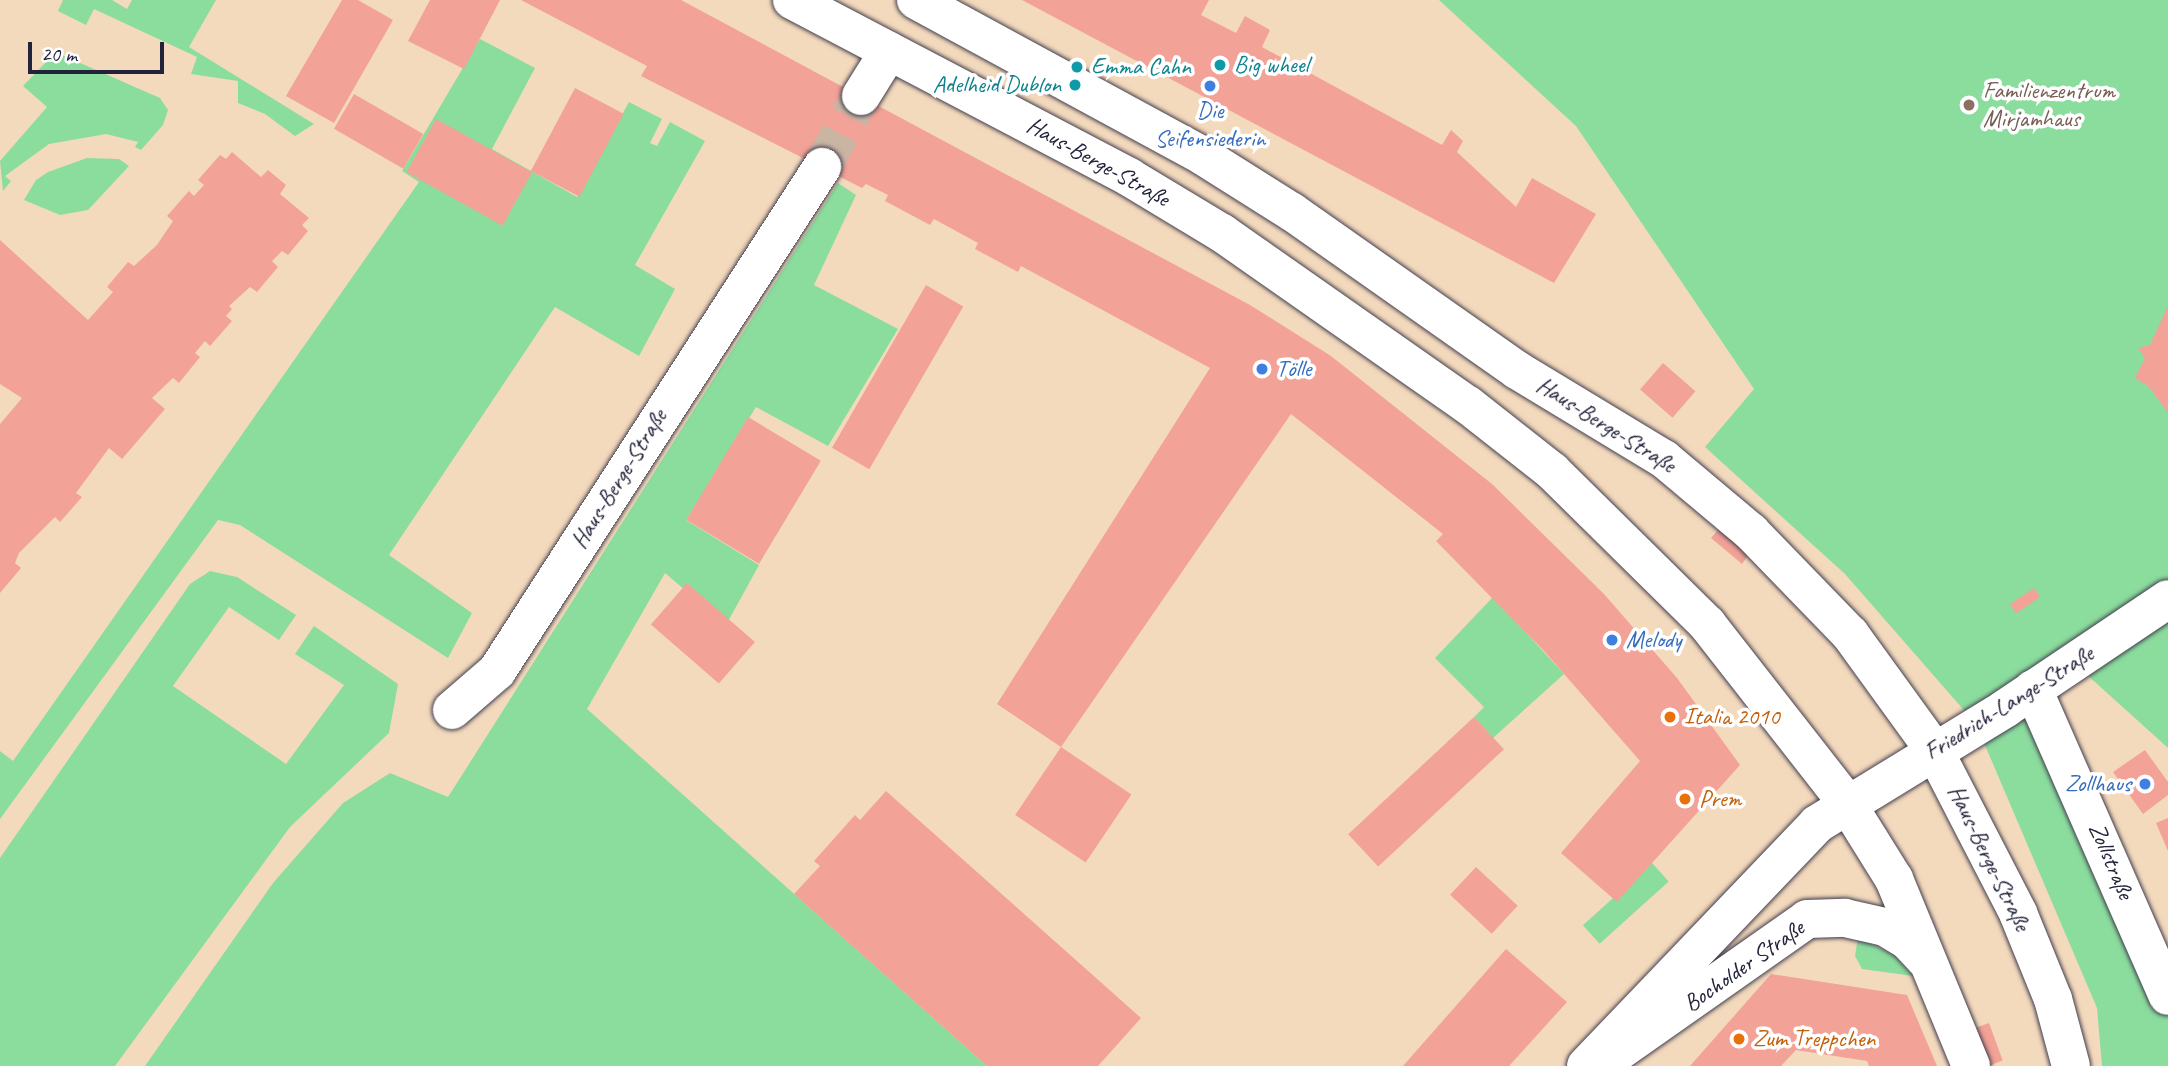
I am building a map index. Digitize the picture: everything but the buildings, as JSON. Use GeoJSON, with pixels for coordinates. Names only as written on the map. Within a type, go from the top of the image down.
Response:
{"type":"FeatureCollection","features":[{"type":"Feature","properties":{"kind":"main road","name":"Haus-Berge-Straße"},"geometry":{"type":"LineString","coordinates":[[792,0],[1129,177],[1222,233],[1538,458],[1707,624],[1846,802],[1894,879],[1971,1066]]}},
{"type":"Feature","properties":{"kind":"main road","name":"Haus-Berge-Straße"},"geometry":{"type":"LineString","coordinates":[[916,0],[1202,156],[1343,247],[1517,370],[1696,482],[1774,555],[1850,634],[1934,750],[2018,913],[2053,999],[2071,1066]]}},
{"type":"Feature","properties":{"kind":"main road"},"geometry":{"type":"LineString","coordinates":[[861,96],[889,51]]}},
{"type":"Feature","properties":{"kind":"main road","name":"Haus-Berge-Straße"},"geometry":{"type":"LineString","coordinates":[[452,710],[497,671],[822,167]]}},
{"type":"Feature","properties":{"kind":"main road","name":"Friedrich-Lange-Straße"},"geometry":{"type":"LineString","coordinates":[[1846,802],[2033,689],[2168,599]]}},
{"type":"Feature","properties":{"kind":"main road","name":"Zollstraße"},"geometry":{"type":"LineString","coordinates":[[2033,689],[2168,996]]}},
{"type":"Feature","properties":{"kind":"main road","name":"Bocholder Straße"},"geometry":{"type":"LineString","coordinates":[[1586,1066],[1800,839],[1846,802]]}},
{"type":"Feature","properties":{"kind":"main road","name":"Bocholder Straße"},"geometry":{"type":"LineString","coordinates":[[1595,1066],[1807,919],[1845,918],[1885,927],[1908,941],[1932,969]]}},
{"type":"Feature","properties":{"kind":"green space"},"geometry":{"type":"Polygon","coordinates":[[[63,0],[112,0],[127,9],[132,0],[216,0],[189,47],[314,124],[295,136],[265,114],[238,103],[238,81],[191,74],[197,57],[94,9],[86,25],[58,11],[63,0]]]}},
{"type":"Feature","properties":{"kind":"green space"},"geometry":{"type":"Polygon","coordinates":[[[1439,0],[2168,0],[2168,595],[2034,689],[2168,995],[2168,1066],[2102,1066],[2097,1008],[1976,724],[1845,574],[1705,447],[1754,389],[1576,126],[1439,0]]]}},
{"type":"Feature","properties":{"kind":"green space"},"geometry":{"type":"Polygon","coordinates":[[[480,39],[535,68],[492,149],[577,197],[629,102],[662,119],[650,143],[657,146],[670,122],[705,141],[635,265],[675,289],[639,356],[555,307],[389,555],[472,613],[448,658],[240,525],[218,520],[0,819],[0,751],[13,761],[419,182],[402,171],[480,39]]]}},
{"type":"Feature","properties":{"kind":"green space"},"geometry":{"type":"Polygon","coordinates":[[[62,55],[160,98],[168,110],[163,125],[141,150],[135,147],[138,142],[106,134],[49,144],[5,176],[11,181],[3,191],[0,161],[47,107],[23,86],[47,61],[62,55]]]}},
{"type":"Feature","properties":{"kind":"green space"},"geometry":{"type":"Polygon","coordinates":[[[87,158],[119,159],[129,166],[88,210],[60,215],[24,200],[36,180],[48,172],[87,158]]]}},
{"type":"Feature","properties":{"kind":"green space"},"geometry":{"type":"Polygon","coordinates":[[[838,183],[856,195],[814,285],[898,329],[828,446],[756,407],[686,520],[759,565],[726,625],[665,573],[587,709],[987,1066],[145,1066],[273,883],[343,803],[390,773],[448,797],[838,183]]]}},
{"type":"Feature","properties":{"kind":"green space"},"geometry":{"type":"Polygon","coordinates":[[[210,571],[237,577],[296,615],[279,640],[229,607],[173,686],[286,764],[344,685],[295,654],[314,626],[398,684],[389,733],[290,827],[115,1066],[0,1066],[0,858],[190,584],[210,571]]]}},
{"type":"Feature","properties":{"kind":"green space"},"geometry":{"type":"Polygon","coordinates":[[[1493,597],[1564,674],[1493,738],[1474,717],[1484,707],[1435,658],[1493,597]]]}},
{"type":"Feature","properties":{"kind":"green space"},"geometry":{"type":"Polygon","coordinates":[[[2168,612],[2168,748],[2075,664],[2168,612]]]}},
{"type":"Feature","properties":{"kind":"green space"},"geometry":{"type":"Polygon","coordinates":[[[1652,863],[1669,882],[1600,944],[1583,925],[1652,863]]]}},
{"type":"Feature","properties":{"kind":"green space"},"geometry":{"type":"Polygon","coordinates":[[[1858,937],[1894,955],[1913,976],[1862,969],[1855,956],[1858,937]]]}},
{"type":"Feature","properties":{"kind":"tunnel"},"geometry":{"type":"LineString","coordinates":[[822,167],[861,96]]}},
{"type":"Feature","properties":{"kind":"place","name":"Big wheel"},"geometry":{"type":"Point","coordinates":[1220,65]}},
{"type":"Feature","properties":{"kind":"place","name":"Emma Cahn"},"geometry":{"type":"Point","coordinates":[1077,67]}},
{"type":"Feature","properties":{"kind":"place","name":"Adelheid Dublon"},"geometry":{"type":"Point","coordinates":[1075,85]}},
{"type":"Feature","properties":{"kind":"place","name":"Die Seifensiederin"},"geometry":{"type":"Point","coordinates":[1210,86]}},
{"type":"Feature","properties":{"kind":"place","name":"Familienzentrum Mirjamhaus"},"geometry":{"type":"Point","coordinates":[1969,105]}},
{"type":"Feature","properties":{"kind":"place","name":"Tölle"},"geometry":{"type":"Point","coordinates":[1262,369]}},
{"type":"Feature","properties":{"kind":"place","name":"Melody"},"geometry":{"type":"Point","coordinates":[1612,640]}},
{"type":"Feature","properties":{"kind":"place","name":"Italia 2010"},"geometry":{"type":"Point","coordinates":[1670,717]}},
{"type":"Feature","properties":{"kind":"place","name":"Zollhaus"},"geometry":{"type":"Point","coordinates":[2145,784]}},
{"type":"Feature","properties":{"kind":"place","name":"Prem"},"geometry":{"type":"Point","coordinates":[1685,799]}},
{"type":"Feature","properties":{"kind":"place","name":"Zum Treppchen"},"geometry":{"type":"Point","coordinates":[1739,1039]}}]}
